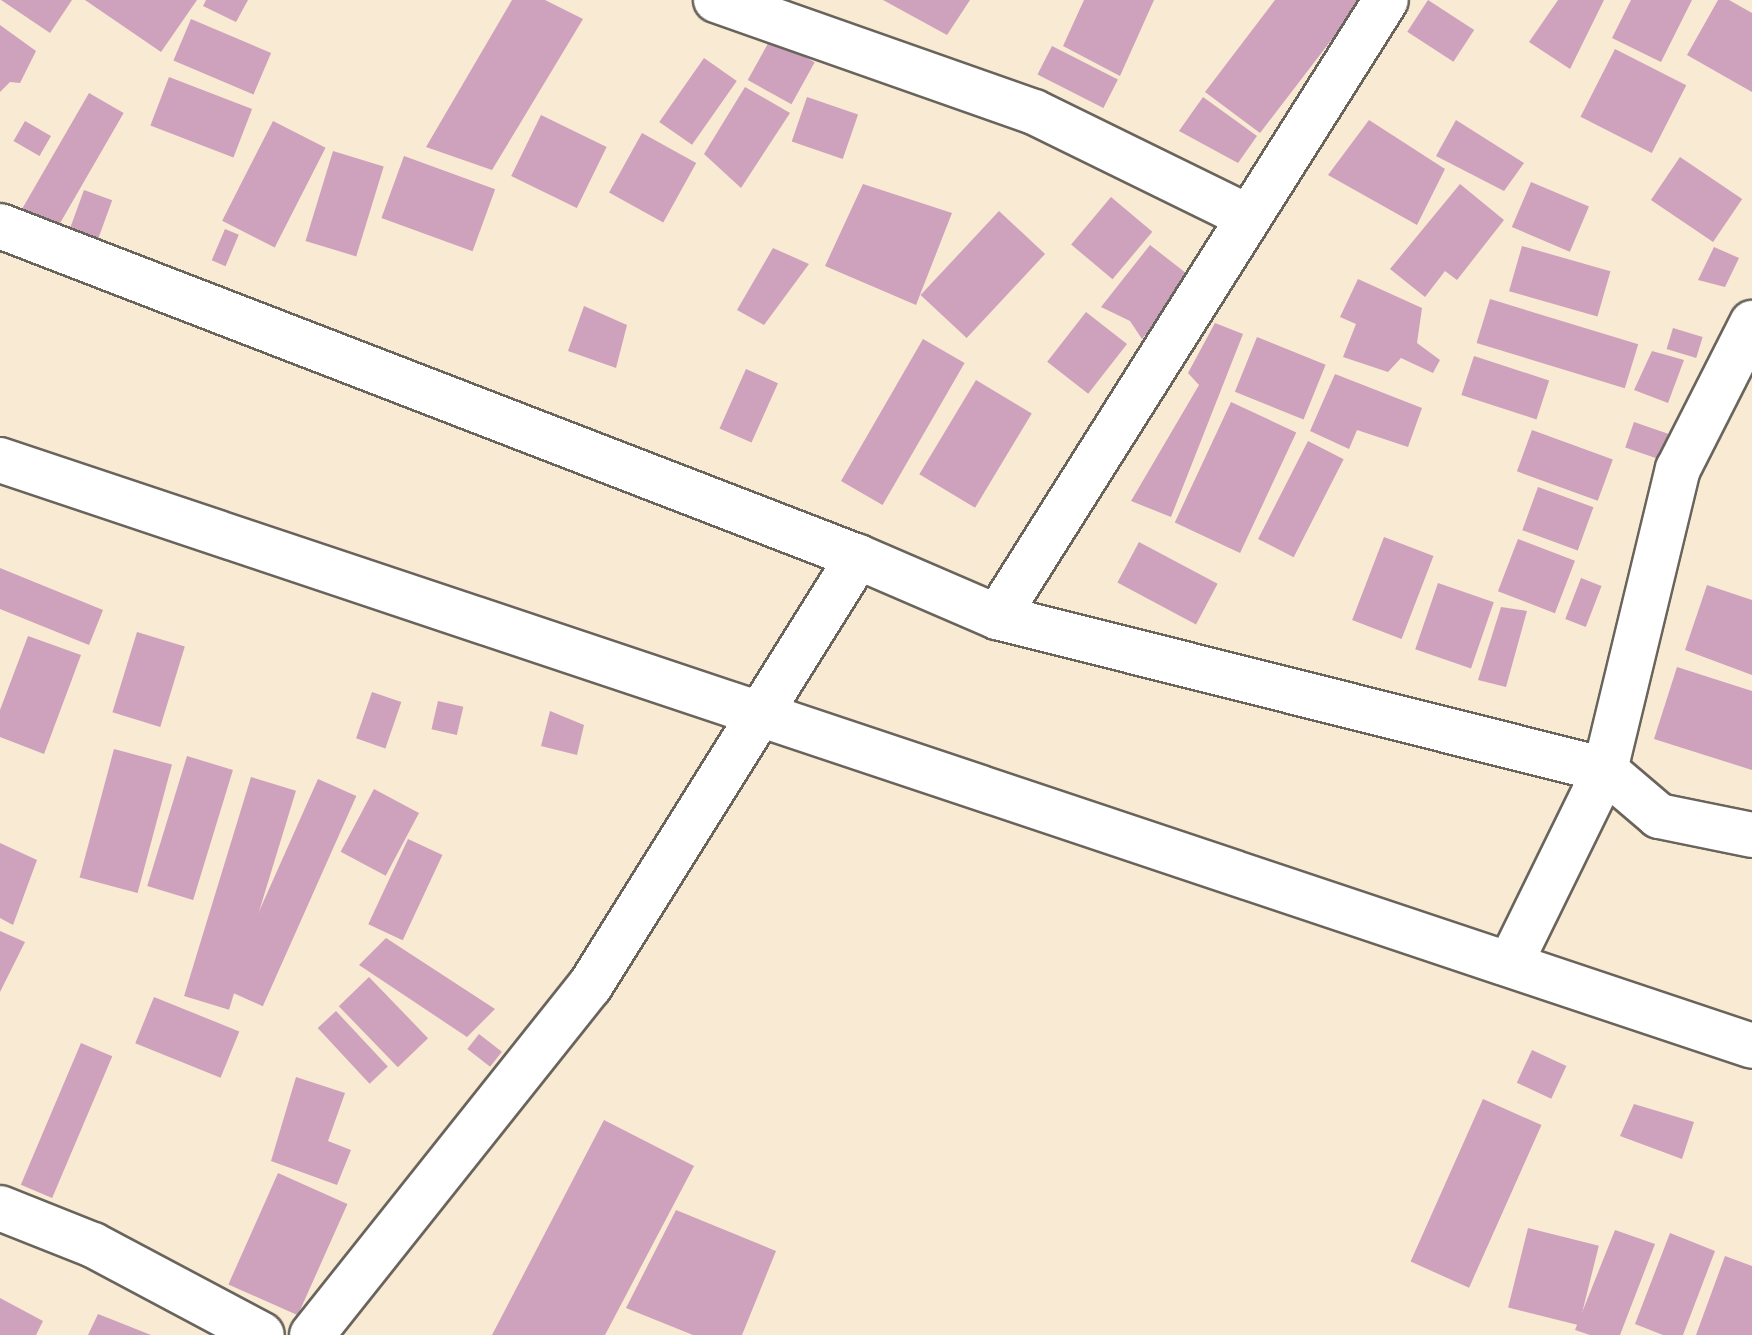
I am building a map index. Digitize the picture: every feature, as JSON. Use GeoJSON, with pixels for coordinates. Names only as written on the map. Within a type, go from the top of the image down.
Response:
{"type":"FeatureCollection","features":[{"type":"Feature","properties":{"kind":"street"},"geometry":{"type":"LineString","coordinates":[[716,0],[1034,112],[1246,216]]}},
{"type":"Feature","properties":{"kind":"street"},"geometry":{"type":"LineString","coordinates":[[997,617],[1246,216],[1386,0]]}},
{"type":"Feature","properties":{"kind":"street"},"geometry":{"type":"LineString","coordinates":[[0,226],[858,557],[997,617],[1605,770],[1659,816],[1752,835]]}},
{"type":"Feature","properties":{"kind":"street"},"geometry":{"type":"LineString","coordinates":[[1511,962],[1605,770],[1678,469],[1752,323]]}},
{"type":"Feature","properties":{"kind":"street"},"geometry":{"type":"LineString","coordinates":[[0,460],[1511,962],[1752,1046]]}},
{"type":"Feature","properties":{"kind":"street"},"geometry":{"type":"LineString","coordinates":[[312,1335],[590,986],[858,557]]}},
{"type":"Feature","properties":{"kind":"street"},"geometry":{"type":"LineString","coordinates":[[0,1208],[93,1245],[262,1335]]}},
{"type":"Feature","properties":{"kind":"building"},"geometry":{"type":"Polygon","coordinates":[[[1,0],[72,0],[50,33],[1,0]]]}},
{"type":"Feature","properties":{"kind":"building"},"geometry":{"type":"Polygon","coordinates":[[[85,0],[197,0],[161,52],[85,0]]]}},
{"type":"Feature","properties":{"kind":"building"},"geometry":{"type":"Polygon","coordinates":[[[206,0],[248,0],[236,22],[203,6],[206,0]]]}},
{"type":"Feature","properties":{"kind":"building"},"geometry":{"type":"Polygon","coordinates":[[[512,0],[545,0],[583,19],[492,170],[426,147],[512,0]]]}},
{"type":"Feature","properties":{"kind":"building"},"geometry":{"type":"Polygon","coordinates":[[[883,0],[970,0],[947,35],[883,0]]]}},
{"type":"Feature","properties":{"kind":"building"},"geometry":{"type":"Polygon","coordinates":[[[1084,0],[1154,0],[1120,76],[1063,46],[1084,0]]]}},
{"type":"Feature","properties":{"kind":"building"},"geometry":{"type":"Polygon","coordinates":[[[1275,0],[1362,0],[1260,133],[1205,92],[1275,0]]]}},
{"type":"Feature","properties":{"kind":"building"},"geometry":{"type":"Polygon","coordinates":[[[1428,0],[1474,30],[1453,62],[1407,32],[1428,0]]]}},
{"type":"Feature","properties":{"kind":"building"},"geometry":{"type":"Polygon","coordinates":[[[1558,0],[1604,0],[1570,69],[1529,42],[1558,0]]]}},
{"type":"Feature","properties":{"kind":"building"},"geometry":{"type":"Polygon","coordinates":[[[1631,0],[1692,0],[1661,62],[1612,38],[1631,0]]]}},
{"type":"Feature","properties":{"kind":"building"},"geometry":{"type":"Polygon","coordinates":[[[1718,0],[1729,0],[1752,13],[1752,92],[1687,55],[1718,0]]]}},
{"type":"Feature","properties":{"kind":"building"},"geometry":{"type":"Polygon","coordinates":[[[191,19],[271,53],[254,94],[173,60],[191,19]]]}},
{"type":"Feature","properties":{"kind":"building"},"geometry":{"type":"Polygon","coordinates":[[[0,25],[36,51],[20,83],[10,82],[0,92],[0,25]]]}},
{"type":"Feature","properties":{"kind":"building"},"geometry":{"type":"Polygon","coordinates":[[[771,38],[815,62],[791,104],[748,80],[771,38]]]}},
{"type":"Feature","properties":{"kind":"building"},"geometry":{"type":"Polygon","coordinates":[[[1052,46],[1118,80],[1103,108],[1037,75],[1052,46]]]}},
{"type":"Feature","properties":{"kind":"building"},"geometry":{"type":"Polygon","coordinates":[[[1615,49],[1686,85],[1652,153],[1580,117],[1615,49]]]}},
{"type":"Feature","properties":{"kind":"building"},"geometry":{"type":"Polygon","coordinates":[[[704,58],[737,81],[692,145],[659,122],[704,58]]]}},
{"type":"Feature","properties":{"kind":"building"},"geometry":{"type":"Polygon","coordinates":[[[169,77],[252,109],[233,157],[150,126],[169,77]]]}},
{"type":"Feature","properties":{"kind":"building"},"geometry":{"type":"Polygon","coordinates":[[[745,87],[790,113],[741,188],[704,154],[745,87]]]}},
{"type":"Feature","properties":{"kind":"building"},"geometry":{"type":"Polygon","coordinates":[[[89,93],[124,113],[56,231],[21,211],[89,93]]]}},
{"type":"Feature","properties":{"kind":"building"},"geometry":{"type":"Polygon","coordinates":[[[807,97],[858,115],[843,159],[792,141],[807,97]]]}},
{"type":"Feature","properties":{"kind":"building"},"geometry":{"type":"Polygon","coordinates":[[[1203,97],[1257,136],[1238,163],[1179,131],[1203,97]]]}},
{"type":"Feature","properties":{"kind":"building"},"geometry":{"type":"Polygon","coordinates":[[[541,115],[607,147],[577,208],[511,176],[541,115]]]}},
{"type":"Feature","properties":{"kind":"building"},"geometry":{"type":"Polygon","coordinates":[[[1369,120],[1445,169],[1417,225],[1328,175],[1369,120]]]}},
{"type":"Feature","properties":{"kind":"building"},"geometry":{"type":"Polygon","coordinates":[[[1456,120],[1524,163],[1504,191],[1436,156],[1456,120]]]}},
{"type":"Feature","properties":{"kind":"building"},"geometry":{"type":"Polygon","coordinates":[[[25,121],[51,136],[39,156],[14,141],[25,121]]]}},
{"type":"Feature","properties":{"kind":"building"},"geometry":{"type":"Polygon","coordinates":[[[273,121],[326,148],[275,248],[222,221],[273,121]]]}},
{"type":"Feature","properties":{"kind":"building"},"geometry":{"type":"Polygon","coordinates":[[[642,133],[696,163],[663,223],[609,192],[642,133]]]}},
{"type":"Feature","properties":{"kind":"building"},"geometry":{"type":"Polygon","coordinates":[[[333,151],[384,166],[356,256],[306,241],[333,151]]]}},
{"type":"Feature","properties":{"kind":"building"},"geometry":{"type":"Polygon","coordinates":[[[404,156],[495,189],[473,251],[381,218],[404,156]]]}},
{"type":"Feature","properties":{"kind":"building"},"geometry":{"type":"Polygon","coordinates":[[[1680,157],[1742,199],[1713,242],[1651,200],[1680,157]]]}},
{"type":"Feature","properties":{"kind":"building"},"geometry":{"type":"Polygon","coordinates":[[[1531,182],[1589,207],[1570,252],[1512,227],[1531,182]]]}},
{"type":"Feature","properties":{"kind":"building"},"geometry":{"type":"Polygon","coordinates":[[[863,184],[952,213],[916,305],[825,266],[863,184]]]}},
{"type":"Feature","properties":{"kind":"building"},"geometry":{"type":"Polygon","coordinates":[[[1460,184],[1504,220],[1457,280],[1445,271],[1425,297],[1390,269],[1460,184]]]}},
{"type":"Feature","properties":{"kind":"building"},"geometry":{"type":"Polygon","coordinates":[[[84,190],[112,200],[98,239],[70,229],[84,190]]]}},
{"type":"Feature","properties":{"kind":"building"},"geometry":{"type":"Polygon","coordinates":[[[1111,197],[1152,232],[1113,279],[1071,244],[1111,197]]]}},
{"type":"Feature","properties":{"kind":"building"},"geometry":{"type":"Polygon","coordinates":[[[999,211],[1045,254],[967,338],[921,295],[999,211]]]}},
{"type":"Feature","properties":{"kind":"building"},"geometry":{"type":"Polygon","coordinates":[[[225,229],[239,235],[226,266],[212,260],[225,229]]]}},
{"type":"Feature","properties":{"kind":"building"},"geometry":{"type":"Polygon","coordinates":[[[1150,245],[1191,277],[1142,339],[1130,321],[1101,307],[1150,245]]]}},
{"type":"Feature","properties":{"kind":"building"},"geometry":{"type":"Polygon","coordinates":[[[1522,246],[1610,271],[1597,317],[1509,291],[1522,246]]]}},
{"type":"Feature","properties":{"kind":"building"},"geometry":{"type":"Polygon","coordinates":[[[1714,247],[1739,258],[1725,287],[1698,280],[1714,247]]]}},
{"type":"Feature","properties":{"kind":"building"},"geometry":{"type":"Polygon","coordinates":[[[773,248],[809,264],[764,325],[737,310],[773,248]]]}},
{"type":"Feature","properties":{"kind":"building"},"geometry":{"type":"Polygon","coordinates":[[[1358,279],[1422,308],[1417,343],[1440,360],[1433,373],[1401,358],[1388,372],[1343,357],[1356,324],[1340,317],[1358,279]]]}},
{"type":"Feature","properties":{"kind":"building"},"geometry":{"type":"Polygon","coordinates":[[[1490,299],[1638,344],[1625,388],[1477,343],[1490,299]]]}},
{"type":"Feature","properties":{"kind":"building"},"geometry":{"type":"Polygon","coordinates":[[[584,306],[627,325],[616,368],[568,351],[584,306]]]}},
{"type":"Feature","properties":{"kind":"building"},"geometry":{"type":"Polygon","coordinates":[[[1086,312],[1127,344],[1088,394],[1047,362],[1086,312]]]}},
{"type":"Feature","properties":{"kind":"building"},"geometry":{"type":"Polygon","coordinates":[[[1215,323],[1243,334],[1171,517],[1131,501],[1199,385],[1188,373],[1215,323]]]}},
{"type":"Feature","properties":{"kind":"building"},"geometry":{"type":"Polygon","coordinates":[[[1673,328],[1703,337],[1696,358],[1667,349],[1673,328]]]}},
{"type":"Feature","properties":{"kind":"building"},"geometry":{"type":"Polygon","coordinates":[[[1257,337],[1326,365],[1304,419],[1235,392],[1257,337]]]}},
{"type":"Feature","properties":{"kind":"building"},"geometry":{"type":"Polygon","coordinates":[[[923,339],[965,363],[883,505],[841,481],[923,339]]]}},
{"type":"Feature","properties":{"kind":"building"},"geometry":{"type":"Polygon","coordinates":[[[1652,351],[1684,360],[1668,403],[1634,390],[1652,351]]]}},
{"type":"Feature","properties":{"kind":"building"},"geometry":{"type":"Polygon","coordinates":[[[1474,356],[1549,380],[1536,419],[1461,395],[1474,356]]]}},
{"type":"Feature","properties":{"kind":"building"},"geometry":{"type":"Polygon","coordinates":[[[746,369],[778,383],[752,443],[720,428],[746,369]]]}},
{"type":"Feature","properties":{"kind":"building"},"geometry":{"type":"Polygon","coordinates":[[[1335,374],[1422,408],[1408,447],[1357,430],[1349,449],[1310,431],[1335,374]]]}},
{"type":"Feature","properties":{"kind":"building"},"geometry":{"type":"Polygon","coordinates":[[[976,380],[1032,413],[975,508],[919,474],[976,380]]]}},
{"type":"Feature","properties":{"kind":"building"},"geometry":{"type":"Polygon","coordinates":[[[1231,402],[1296,432],[1240,553],[1175,523],[1231,402]]]}},
{"type":"Feature","properties":{"kind":"building"},"geometry":{"type":"Polygon","coordinates":[[[1634,422],[1671,435],[1662,460],[1625,448],[1634,422]]]}},
{"type":"Feature","properties":{"kind":"building"},"geometry":{"type":"Polygon","coordinates":[[[1532,430],[1613,459],[1598,501],[1517,471],[1532,430]]]}},
{"type":"Feature","properties":{"kind":"building"},"geometry":{"type":"Polygon","coordinates":[[[1308,441],[1344,459],[1294,557],[1258,539],[1308,441]]]}},
{"type":"Feature","properties":{"kind":"building"},"geometry":{"type":"Polygon","coordinates":[[[1538,487],[1593,507],[1578,550],[1522,530],[1538,487]]]}},
{"type":"Feature","properties":{"kind":"building"},"geometry":{"type":"Polygon","coordinates":[[[1384,537],[1433,556],[1402,639],[1352,620],[1384,537]]]}},
{"type":"Feature","properties":{"kind":"building"},"geometry":{"type":"Polygon","coordinates":[[[1518,539],[1575,561],[1555,613],[1498,591],[1518,539]]]}},
{"type":"Feature","properties":{"kind":"building"},"geometry":{"type":"Polygon","coordinates":[[[1139,542],[1218,584],[1196,624],[1117,583],[1139,542]]]}},
{"type":"Feature","properties":{"kind":"building"},"geometry":{"type":"Polygon","coordinates":[[[0,568],[103,610],[89,645],[0,609],[0,568]]]}},
{"type":"Feature","properties":{"kind":"building"},"geometry":{"type":"Polygon","coordinates":[[[1581,578],[1602,586],[1586,627],[1565,619],[1581,578]]]}},
{"type":"Feature","properties":{"kind":"building"},"geometry":{"type":"Polygon","coordinates":[[[1438,583],[1494,602],[1471,668],[1415,649],[1438,583]]]}},
{"type":"Feature","properties":{"kind":"building"},"geometry":{"type":"Polygon","coordinates":[[[1707,585],[1752,600],[1752,675],[1685,650],[1707,585]]]}},
{"type":"Feature","properties":{"kind":"building"},"geometry":{"type":"Polygon","coordinates":[[[1501,607],[1527,611],[1506,687],[1478,680],[1501,607]]]}},
{"type":"Feature","properties":{"kind":"building"},"geometry":{"type":"Polygon","coordinates":[[[137,632],[185,647],[160,727],[112,712],[137,632]]]}},
{"type":"Feature","properties":{"kind":"building"},"geometry":{"type":"Polygon","coordinates":[[[28,636],[81,655],[44,754],[0,737],[0,710],[28,636]]]}},
{"type":"Feature","properties":{"kind":"building"},"geometry":{"type":"Polygon","coordinates":[[[1677,667],[1752,691],[1752,770],[1654,739],[1677,667]]]}},
{"type":"Feature","properties":{"kind":"building"},"geometry":{"type":"Polygon","coordinates":[[[372,692],[401,702],[385,748],[356,738],[372,692]]]}},
{"type":"Feature","properties":{"kind":"building"},"geometry":{"type":"Polygon","coordinates":[[[438,701],[463,707],[457,735],[431,729],[438,701]]]}},
{"type":"Feature","properties":{"kind":"building"},"geometry":{"type":"Polygon","coordinates":[[[550,711],[584,725],[577,755],[541,746],[550,711]]]}},
{"type":"Feature","properties":{"kind":"building"},"geometry":{"type":"Polygon","coordinates":[[[114,749],[172,765],[138,893],[80,877],[114,749]]]}},
{"type":"Feature","properties":{"kind":"building"},"geometry":{"type":"Polygon","coordinates":[[[187,756],[233,770],[193,900],[147,886],[187,756]]]}},
{"type":"Feature","properties":{"kind":"building"},"geometry":{"type":"Polygon","coordinates":[[[251,777],[296,791],[229,1010],[184,996],[251,777]]]}},
{"type":"Feature","properties":{"kind":"building"},"geometry":{"type":"Polygon","coordinates":[[[318,779],[356,796],[263,1006],[224,989],[318,779]]]}},
{"type":"Feature","properties":{"kind":"building"},"geometry":{"type":"Polygon","coordinates":[[[374,789],[419,813],[386,876],[341,852],[374,789]]]}},
{"type":"Feature","properties":{"kind":"building"},"geometry":{"type":"Polygon","coordinates":[[[408,839],[442,855],[403,940],[368,924],[408,839]]]}},
{"type":"Feature","properties":{"kind":"building"},"geometry":{"type":"Polygon","coordinates":[[[0,843],[37,860],[13,925],[0,918],[0,843]]]}},
{"type":"Feature","properties":{"kind":"building"},"geometry":{"type":"Polygon","coordinates":[[[0,931],[25,942],[0,992],[0,931]]]}},
{"type":"Feature","properties":{"kind":"building"},"geometry":{"type":"Polygon","coordinates":[[[386,938],[495,1009],[467,1037],[359,965],[386,938]]]}},
{"type":"Feature","properties":{"kind":"building"},"geometry":{"type":"Polygon","coordinates":[[[369,977],[428,1038],[398,1067],[339,1006],[369,977]]]}},
{"type":"Feature","properties":{"kind":"building"},"geometry":{"type":"Polygon","coordinates":[[[154,997],[239,1031],[221,1078],[135,1043],[154,997]]]}},
{"type":"Feature","properties":{"kind":"building"},"geometry":{"type":"Polygon","coordinates":[[[336,1011],[388,1067],[370,1084],[318,1028],[336,1011]]]}},
{"type":"Feature","properties":{"kind":"building"},"geometry":{"type":"Polygon","coordinates":[[[479,1034],[502,1052],[490,1067],[467,1049],[479,1034]]]}},
{"type":"Feature","properties":{"kind":"building"},"geometry":{"type":"Polygon","coordinates":[[[81,1043],[112,1056],[52,1198],[21,1185],[81,1043]]]}},
{"type":"Feature","properties":{"kind":"building"},"geometry":{"type":"Polygon","coordinates":[[[1532,1050],[1566,1066],[1551,1099],[1517,1083],[1532,1050]]]}},
{"type":"Feature","properties":{"kind":"building"},"geometry":{"type":"Polygon","coordinates":[[[296,1077],[345,1093],[328,1141],[351,1150],[337,1185],[271,1161],[296,1077]]]}},
{"type":"Feature","properties":{"kind":"building"},"geometry":{"type":"Polygon","coordinates":[[[1483,1099],[1541,1125],[1469,1288],[1411,1262],[1483,1099]]]}},
{"type":"Feature","properties":{"kind":"building"},"geometry":{"type":"Polygon","coordinates":[[[1634,1104],[1694,1122],[1682,1159],[1620,1136],[1634,1104]]]}},
{"type":"Feature","properties":{"kind":"building"},"geometry":{"type":"Polygon","coordinates":[[[604,1120],[694,1166],[605,1335],[492,1335],[604,1120]]]}},
{"type":"Feature","properties":{"kind":"building"},"geometry":{"type":"Polygon","coordinates":[[[278,1173],[347,1204],[298,1315],[228,1284],[278,1173]]]}},
{"type":"Feature","properties":{"kind":"building"},"geometry":{"type":"Polygon","coordinates":[[[676,1210],[776,1251],[742,1335],[693,1335],[626,1308],[676,1210]]]}},
{"type":"Feature","properties":{"kind":"building"},"geometry":{"type":"Polygon","coordinates":[[[1528,1228],[1599,1246],[1579,1325],[1508,1308],[1528,1228]]]}},
{"type":"Feature","properties":{"kind":"building"},"geometry":{"type":"Polygon","coordinates":[[[1615,1230],[1655,1244],[1620,1335],[1590,1335],[1575,1330],[1615,1230]]]}},
{"type":"Feature","properties":{"kind":"building"},"geometry":{"type":"Polygon","coordinates":[[[1670,1233],[1715,1251],[1683,1335],[1663,1335],[1635,1324],[1670,1233]]]}},
{"type":"Feature","properties":{"kind":"building"},"geometry":{"type":"Polygon","coordinates":[[[1725,1256],[1752,1266],[1752,1335],[1696,1335],[1725,1256]]]}},
{"type":"Feature","properties":{"kind":"building"},"geometry":{"type":"Polygon","coordinates":[[[0,1298],[43,1321],[36,1335],[0,1335],[0,1298]]]}},
{"type":"Feature","properties":{"kind":"building"},"geometry":{"type":"Polygon","coordinates":[[[98,1314],[151,1335],[88,1335],[98,1314]]]}}]}
